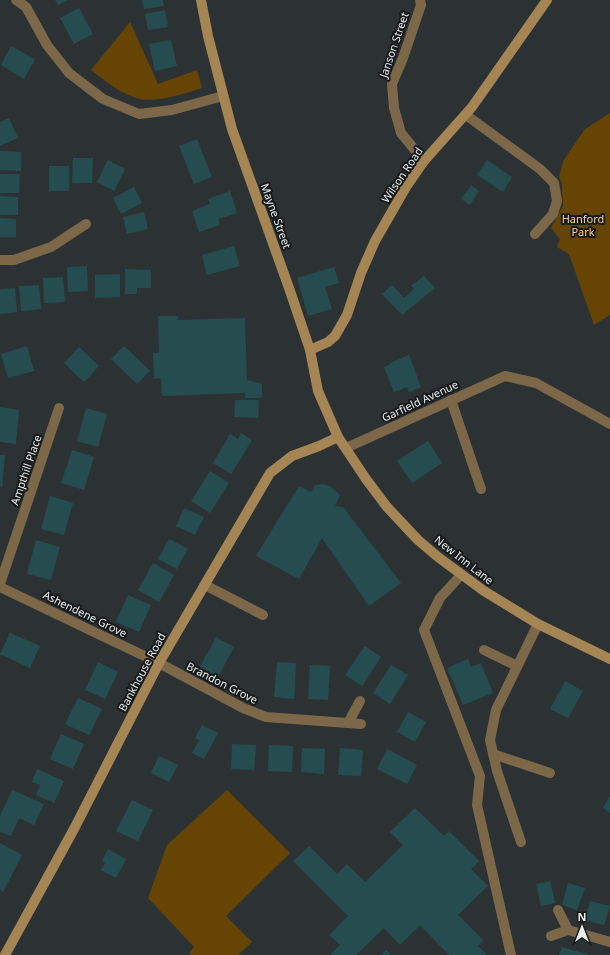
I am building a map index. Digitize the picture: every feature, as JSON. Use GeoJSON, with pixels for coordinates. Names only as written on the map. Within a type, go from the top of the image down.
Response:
{"type":"FeatureCollection","features":[{"type":"Feature","properties":{"kind":"street"},"geometry":{"type":"LineString","coordinates":[[16,0],[26,7],[48,45],[69,73],[103,100],[139,114],[172,110],[223,96]]}},
{"type":"Feature","properties":{"kind":"street","name":"Mayne Street"},"geometry":{"type":"LineString","coordinates":[[201,0],[208,36],[232,129],[310,350],[318,391],[338,437]]}},
{"type":"Feature","properties":{"kind":"street","name":"Janson Street"},"geometry":{"type":"LineString","coordinates":[[420,0],[421,5],[403,58],[392,84],[394,108],[400,133],[424,161]]}},
{"type":"Feature","properties":{"kind":"street","name":"Wilson Road"},"geometry":{"type":"LineString","coordinates":[[310,350],[328,342],[341,328],[355,294],[361,273],[375,241],[406,187],[424,161],[466,115],[547,0]]}},
{"type":"Feature","properties":{"kind":"street"},"geometry":{"type":"LineString","coordinates":[[466,115],[540,169],[554,183],[557,201],[553,214],[535,234]]}},
{"type":"Feature","properties":{"kind":"street"},"geometry":{"type":"LineString","coordinates":[[0,260],[14,260],[51,247],[86,224]]}},
{"type":"Feature","properties":{"kind":"street","name":"Garfield Avenue"},"geometry":{"type":"LineString","coordinates":[[346,448],[505,376],[536,383],[610,424]]}},
{"type":"Feature","properties":{"kind":"street"},"geometry":{"type":"LineString","coordinates":[[451,400],[481,489]]}},
{"type":"Feature","properties":{"kind":"street","name":"Ampthill Place"},"geometry":{"type":"LineString","coordinates":[[0,585],[59,408]]}},
{"type":"Feature","properties":{"kind":"street","name":"New Inn Lane"},"geometry":{"type":"LineString","coordinates":[[338,437],[387,507],[418,540],[461,575],[484,591],[538,624],[610,659]]}},
{"type":"Feature","properties":{"kind":"street","name":"Bankhouse Road"},"geometry":{"type":"LineString","coordinates":[[5,955],[74,829],[159,663],[270,473],[292,456],[338,437]]}},
{"type":"Feature","properties":{"kind":"street"},"geometry":{"type":"LineString","coordinates":[[461,575],[440,598],[424,630],[480,776],[477,805],[511,955]]}},
{"type":"Feature","properties":{"kind":"street","name":"Ashendene Grove"},"geometry":{"type":"LineString","coordinates":[[0,585],[159,663]]}},
{"type":"Feature","properties":{"kind":"street"},"geometry":{"type":"LineString","coordinates":[[205,585],[263,615]]}},
{"type":"Feature","properties":{"kind":"street"},"geometry":{"type":"LineString","coordinates":[[521,842],[497,772],[490,740],[496,710],[538,624]]}},
{"type":"Feature","properties":{"kind":"street"},"geometry":{"type":"LineString","coordinates":[[484,650],[517,666]]}},
{"type":"Feature","properties":{"kind":"street","name":"Brandon Grove"},"geometry":{"type":"LineString","coordinates":[[159,663],[243,708],[266,717],[361,724]]}},
{"type":"Feature","properties":{"kind":"street"},"geometry":{"type":"LineString","coordinates":[[348,723],[360,702]]}},
{"type":"Feature","properties":{"kind":"street"},"geometry":{"type":"LineString","coordinates":[[493,754],[550,773]]}},
{"type":"Feature","properties":{"kind":"street"},"geometry":{"type":"LineString","coordinates":[[558,910],[568,930]]}},
{"type":"Feature","properties":{"kind":"street"},"geometry":{"type":"LineString","coordinates":[[551,936],[568,930],[610,942]]}},
{"type":"Feature","properties":{"kind":"green space"},"geometry":{"type":"Polygon","coordinates":[[[130,22],[158,84],[197,70],[202,88],[168,98],[149,100],[141,99],[122,92],[91,70],[130,22]]]}},
{"type":"Feature","properties":{"kind":"green space","name":"Hanford Park"},"geometry":{"type":"Polygon","coordinates":[[[610,113],[610,315],[594,325],[569,254],[557,247],[560,239],[551,228],[563,206],[562,184],[559,177],[563,161],[585,129],[610,113]]]}},
{"type":"Feature","properties":{"kind":"green space"},"geometry":{"type":"Polygon","coordinates":[[[227,790],[290,853],[226,916],[252,942],[238,955],[191,955],[189,953],[194,947],[148,898],[167,845],[227,790]]]}},
{"type":"Feature","properties":{"kind":"building"},"geometry":{"type":"Polygon","coordinates":[[[55,0],[68,0],[58,5],[55,0]]]}},
{"type":"Feature","properties":{"kind":"building"},"geometry":{"type":"Polygon","coordinates":[[[142,0],[163,0],[164,6],[144,9],[142,0]]]}},
{"type":"Feature","properties":{"kind":"building"},"geometry":{"type":"Polygon","coordinates":[[[79,8],[93,34],[74,44],[60,18],[79,8]]]}},
{"type":"Feature","properties":{"kind":"building"},"geometry":{"type":"Polygon","coordinates":[[[165,10],[168,27],[148,30],[145,14],[165,10]]]}},
{"type":"Feature","properties":{"kind":"building"},"geometry":{"type":"Polygon","coordinates":[[[171,40],[177,66],[155,71],[149,44],[171,40]]]}},
{"type":"Feature","properties":{"kind":"building"},"geometry":{"type":"Polygon","coordinates":[[[11,46],[35,59],[24,79],[1,65],[11,46]]]}},
{"type":"Feature","properties":{"kind":"building"},"geometry":{"type":"Polygon","coordinates":[[[9,118],[18,138],[0,146],[0,122],[9,118]]]}},
{"type":"Feature","properties":{"kind":"building"},"geometry":{"type":"Polygon","coordinates":[[[197,139],[212,177],[194,184],[179,146],[197,139]]]}},
{"type":"Feature","properties":{"kind":"building"},"geometry":{"type":"Polygon","coordinates":[[[0,151],[21,152],[21,171],[0,170],[0,151]]]}},
{"type":"Feature","properties":{"kind":"building"},"geometry":{"type":"Polygon","coordinates":[[[73,158],[93,158],[92,183],[72,183],[73,158]]]}},
{"type":"Feature","properties":{"kind":"building"},"geometry":{"type":"Polygon","coordinates":[[[108,160],[125,169],[114,191],[97,182],[108,160]]]}},
{"type":"Feature","properties":{"kind":"building"},"geometry":{"type":"Polygon","coordinates":[[[487,160],[512,177],[503,192],[477,175],[487,160]]]}},
{"type":"Feature","properties":{"kind":"building"},"geometry":{"type":"Polygon","coordinates":[[[49,166],[69,166],[69,191],[49,191],[49,166]]]}},
{"type":"Feature","properties":{"kind":"building"},"geometry":{"type":"Polygon","coordinates":[[[0,174],[20,174],[19,193],[0,193],[0,174]]]}},
{"type":"Feature","properties":{"kind":"building"},"geometry":{"type":"Polygon","coordinates":[[[471,185],[479,191],[470,205],[461,199],[471,185]]]}},
{"type":"Feature","properties":{"kind":"building"},"geometry":{"type":"Polygon","coordinates":[[[134,187],[142,203],[121,214],[113,198],[134,187]]]}},
{"type":"Feature","properties":{"kind":"building"},"geometry":{"type":"Polygon","coordinates":[[[230,191],[237,213],[218,219],[220,225],[199,232],[192,211],[210,204],[208,199],[230,191]]]}},
{"type":"Feature","properties":{"kind":"building"},"geometry":{"type":"Polygon","coordinates":[[[0,196],[18,197],[18,215],[0,215],[0,196]]]}},
{"type":"Feature","properties":{"kind":"building"},"geometry":{"type":"Polygon","coordinates":[[[144,212],[148,229],[127,234],[123,217],[144,212]]]}},
{"type":"Feature","properties":{"kind":"building"},"geometry":{"type":"Polygon","coordinates":[[[0,218],[16,219],[16,237],[0,237],[0,218]]]}},
{"type":"Feature","properties":{"kind":"building"},"geometry":{"type":"Polygon","coordinates":[[[234,246],[240,266],[207,275],[202,255],[234,246]]]}},
{"type":"Feature","properties":{"kind":"building"},"geometry":{"type":"Polygon","coordinates":[[[87,266],[88,291],[68,292],[67,267],[87,266]]]}},
{"type":"Feature","properties":{"kind":"building"},"geometry":{"type":"Polygon","coordinates":[[[334,267],[339,283],[325,287],[332,309],[308,316],[297,278],[334,267]]]}},
{"type":"Feature","properties":{"kind":"building"},"geometry":{"type":"Polygon","coordinates":[[[125,269],[151,270],[151,288],[137,288],[137,294],[125,294],[125,269]]]}},
{"type":"Feature","properties":{"kind":"building"},"geometry":{"type":"Polygon","coordinates":[[[120,274],[120,297],[95,298],[95,275],[120,274]]]}},
{"type":"Feature","properties":{"kind":"building"},"geometry":{"type":"Polygon","coordinates":[[[424,276],[435,288],[402,315],[382,294],[392,285],[404,298],[414,289],[411,286],[424,276]]]}},
{"type":"Feature","properties":{"kind":"building"},"geometry":{"type":"Polygon","coordinates":[[[63,277],[65,302],[44,303],[43,278],[63,277]]]}},
{"type":"Feature","properties":{"kind":"building"},"geometry":{"type":"Polygon","coordinates":[[[39,285],[41,309],[21,311],[19,286],[39,285]]]}},
{"type":"Feature","properties":{"kind":"building"},"geometry":{"type":"Polygon","coordinates":[[[15,288],[17,312],[0,314],[0,289],[15,288]]]}},
{"type":"Feature","properties":{"kind":"building"},"geometry":{"type":"Polygon","coordinates":[[[158,316],[178,316],[178,320],[245,318],[247,380],[262,384],[262,398],[245,398],[245,393],[162,396],[161,378],[154,379],[153,353],[159,353],[158,316]]]}},
{"type":"Feature","properties":{"kind":"building"},"geometry":{"type":"Polygon","coordinates":[[[27,346],[34,371],[8,378],[1,354],[27,346]]]}},
{"type":"Feature","properties":{"kind":"building"},"geometry":{"type":"Polygon","coordinates":[[[124,346],[150,371],[137,384],[111,359],[124,346]]]}},
{"type":"Feature","properties":{"kind":"building"},"geometry":{"type":"Polygon","coordinates":[[[79,347],[99,366],[84,382],[64,363],[79,347]]]}},
{"type":"Feature","properties":{"kind":"building"},"geometry":{"type":"Polygon","coordinates":[[[409,355],[421,387],[409,392],[407,387],[394,392],[384,367],[409,355]]]}},
{"type":"Feature","properties":{"kind":"building"},"geometry":{"type":"Polygon","coordinates":[[[235,400],[259,400],[258,418],[234,417],[235,400]]]}},
{"type":"Feature","properties":{"kind":"building"},"geometry":{"type":"Polygon","coordinates":[[[0,407],[19,410],[16,444],[0,442],[0,407]]]}},
{"type":"Feature","properties":{"kind":"building"},"geometry":{"type":"Polygon","coordinates":[[[86,408],[107,414],[98,447],[77,441],[86,408]]]}},
{"type":"Feature","properties":{"kind":"building"},"geometry":{"type":"Polygon","coordinates":[[[241,433],[252,440],[231,474],[213,463],[230,434],[238,439],[241,433]]]}},
{"type":"Feature","properties":{"kind":"building"},"geometry":{"type":"Polygon","coordinates":[[[428,441],[442,463],[412,483],[397,461],[428,441]]]}},
{"type":"Feature","properties":{"kind":"building"},"geometry":{"type":"Polygon","coordinates":[[[72,450],[94,457],[84,490],[61,483],[72,450]]]}},
{"type":"Feature","properties":{"kind":"building"},"geometry":{"type":"Polygon","coordinates":[[[0,455],[5,455],[2,488],[0,487],[0,455]]]}},
{"type":"Feature","properties":{"kind":"building"},"geometry":{"type":"Polygon","coordinates":[[[210,471],[229,483],[210,513],[191,501],[210,471]]]}},
{"type":"Feature","properties":{"kind":"building"},"geometry":{"type":"Polygon","coordinates":[[[323,484],[330,486],[340,495],[335,506],[343,507],[401,583],[369,606],[322,538],[299,579],[256,556],[299,486],[311,492],[315,485],[323,484]]]}},
{"type":"Feature","properties":{"kind":"building"},"geometry":{"type":"Polygon","coordinates":[[[50,496],[73,503],[64,535],[41,529],[50,496]]]}},
{"type":"Feature","properties":{"kind":"building"},"geometry":{"type":"Polygon","coordinates":[[[184,508],[204,517],[195,535],[176,526],[184,508]]]}},
{"type":"Feature","properties":{"kind":"building"},"geometry":{"type":"Polygon","coordinates":[[[169,539],[188,549],[177,569],[158,559],[169,539]]]}},
{"type":"Feature","properties":{"kind":"building"},"geometry":{"type":"Polygon","coordinates":[[[36,540],[60,547],[51,580],[27,574],[36,540]]]}},
{"type":"Feature","properties":{"kind":"building"},"geometry":{"type":"Polygon","coordinates":[[[153,563],[174,575],[159,602],[138,590],[153,563]]]}},
{"type":"Feature","properties":{"kind":"building"},"geometry":{"type":"Polygon","coordinates":[[[128,595],[151,605],[139,632],[116,622],[128,595]]]}},
{"type":"Feature","properties":{"kind":"building"},"geometry":{"type":"Polygon","coordinates":[[[10,633],[40,646],[30,668],[0,654],[10,633]]]}},
{"type":"Feature","properties":{"kind":"building"},"geometry":{"type":"Polygon","coordinates":[[[216,637],[234,647],[218,677],[200,667],[216,637]]]}},
{"type":"Feature","properties":{"kind":"building"},"geometry":{"type":"Polygon","coordinates":[[[365,646],[381,657],[362,686],[345,675],[365,646]]]}},
{"type":"Feature","properties":{"kind":"building"},"geometry":{"type":"Polygon","coordinates":[[[468,659],[471,667],[481,663],[493,693],[463,705],[447,668],[468,659]]]}},
{"type":"Feature","properties":{"kind":"building"},"geometry":{"type":"Polygon","coordinates":[[[98,662],[118,672],[105,699],[85,690],[98,662]]]}},
{"type":"Feature","properties":{"kind":"building"},"geometry":{"type":"Polygon","coordinates":[[[277,662],[296,663],[294,699],[274,697],[277,662]]]}},
{"type":"Feature","properties":{"kind":"building"},"geometry":{"type":"Polygon","coordinates":[[[310,665],[330,666],[328,700],[308,699],[310,665]]]}},
{"type":"Feature","properties":{"kind":"building"},"geometry":{"type":"Polygon","coordinates":[[[391,665],[408,675],[390,704],[373,693],[391,665]]]}},
{"type":"Feature","properties":{"kind":"building"},"geometry":{"type":"Polygon","coordinates":[[[565,681],[583,691],[568,718],[550,709],[565,681]]]}},
{"type":"Feature","properties":{"kind":"building"},"geometry":{"type":"Polygon","coordinates":[[[78,698],[102,709],[89,735],[65,724],[78,698]]]}},
{"type":"Feature","properties":{"kind":"building"},"geometry":{"type":"Polygon","coordinates":[[[408,712],[426,722],[415,742],[397,732],[408,712]]]}},
{"type":"Feature","properties":{"kind":"building"},"geometry":{"type":"Polygon","coordinates":[[[202,725],[218,733],[204,759],[192,753],[199,740],[195,738],[202,725]]]}},
{"type":"Feature","properties":{"kind":"building"},"geometry":{"type":"Polygon","coordinates":[[[61,734],[84,744],[73,769],[50,759],[61,734]]]}},
{"type":"Feature","properties":{"kind":"building"},"geometry":{"type":"Polygon","coordinates":[[[232,744],[256,745],[254,770],[231,769],[232,744]]]}},
{"type":"Feature","properties":{"kind":"building"},"geometry":{"type":"Polygon","coordinates":[[[269,745],[293,746],[292,772],[268,771],[269,745]]]}},
{"type":"Feature","properties":{"kind":"building"},"geometry":{"type":"Polygon","coordinates":[[[302,748],[325,749],[324,774],[301,772],[302,748]]]}},
{"type":"Feature","properties":{"kind":"building"},"geometry":{"type":"Polygon","coordinates":[[[340,748],[363,750],[361,776],[338,775],[340,748]]]}},
{"type":"Feature","properties":{"kind":"building"},"geometry":{"type":"Polygon","coordinates":[[[387,749],[417,765],[407,784],[377,769],[387,749]]]}},
{"type":"Feature","properties":{"kind":"building"},"geometry":{"type":"Polygon","coordinates":[[[159,756],[178,765],[169,782],[151,773],[159,756]]]}},
{"type":"Feature","properties":{"kind":"building"},"geometry":{"type":"Polygon","coordinates":[[[37,769],[64,781],[54,803],[36,795],[40,785],[32,782],[37,769]]]}},
{"type":"Feature","properties":{"kind":"building"},"geometry":{"type":"Polygon","coordinates":[[[12,790],[44,804],[34,825],[19,818],[11,836],[0,832],[0,816],[12,790]]]}},
{"type":"Feature","properties":{"kind":"building"},"geometry":{"type":"Polygon","coordinates":[[[610,796],[610,813],[603,808],[610,796]]]}},
{"type":"Feature","properties":{"kind":"building"},"geometry":{"type":"Polygon","coordinates":[[[132,800],[153,810],[138,841],[116,831],[132,800]]]}},
{"type":"Feature","properties":{"kind":"building"},"geometry":{"type":"Polygon","coordinates":[[[415,808],[444,836],[449,831],[479,861],[471,869],[488,886],[458,915],[483,940],[478,946],[487,955],[449,955],[420,925],[400,945],[384,928],[356,955],[330,955],[340,945],[329,935],[348,916],[293,861],[309,846],[337,874],[347,864],[365,882],[403,845],[390,832],[415,808]]]}},
{"type":"Feature","properties":{"kind":"building"},"geometry":{"type":"Polygon","coordinates":[[[0,843],[22,855],[3,892],[0,890],[0,843]]]}},
{"type":"Feature","properties":{"kind":"building"},"geometry":{"type":"Polygon","coordinates":[[[108,849],[126,859],[116,878],[101,870],[105,863],[102,861],[108,849]]]}},
{"type":"Feature","properties":{"kind":"building"},"geometry":{"type":"Polygon","coordinates":[[[550,881],[555,903],[541,906],[536,884],[550,881]]]}},
{"type":"Feature","properties":{"kind":"building"},"geometry":{"type":"Polygon","coordinates":[[[568,883],[585,888],[577,910],[562,905],[568,883]]]}},
{"type":"Feature","properties":{"kind":"building"},"geometry":{"type":"Polygon","coordinates":[[[590,901],[610,906],[604,925],[585,920],[590,901]]]}},
{"type":"Feature","properties":{"kind":"building"},"geometry":{"type":"Polygon","coordinates":[[[562,947],[589,955],[559,955],[562,947]]]}},
{"type":"Feature","properties":{"kind":"building"},"geometry":{"type":"Polygon","coordinates":[[[386,950],[391,955],[381,955],[386,950]]]}}]}
